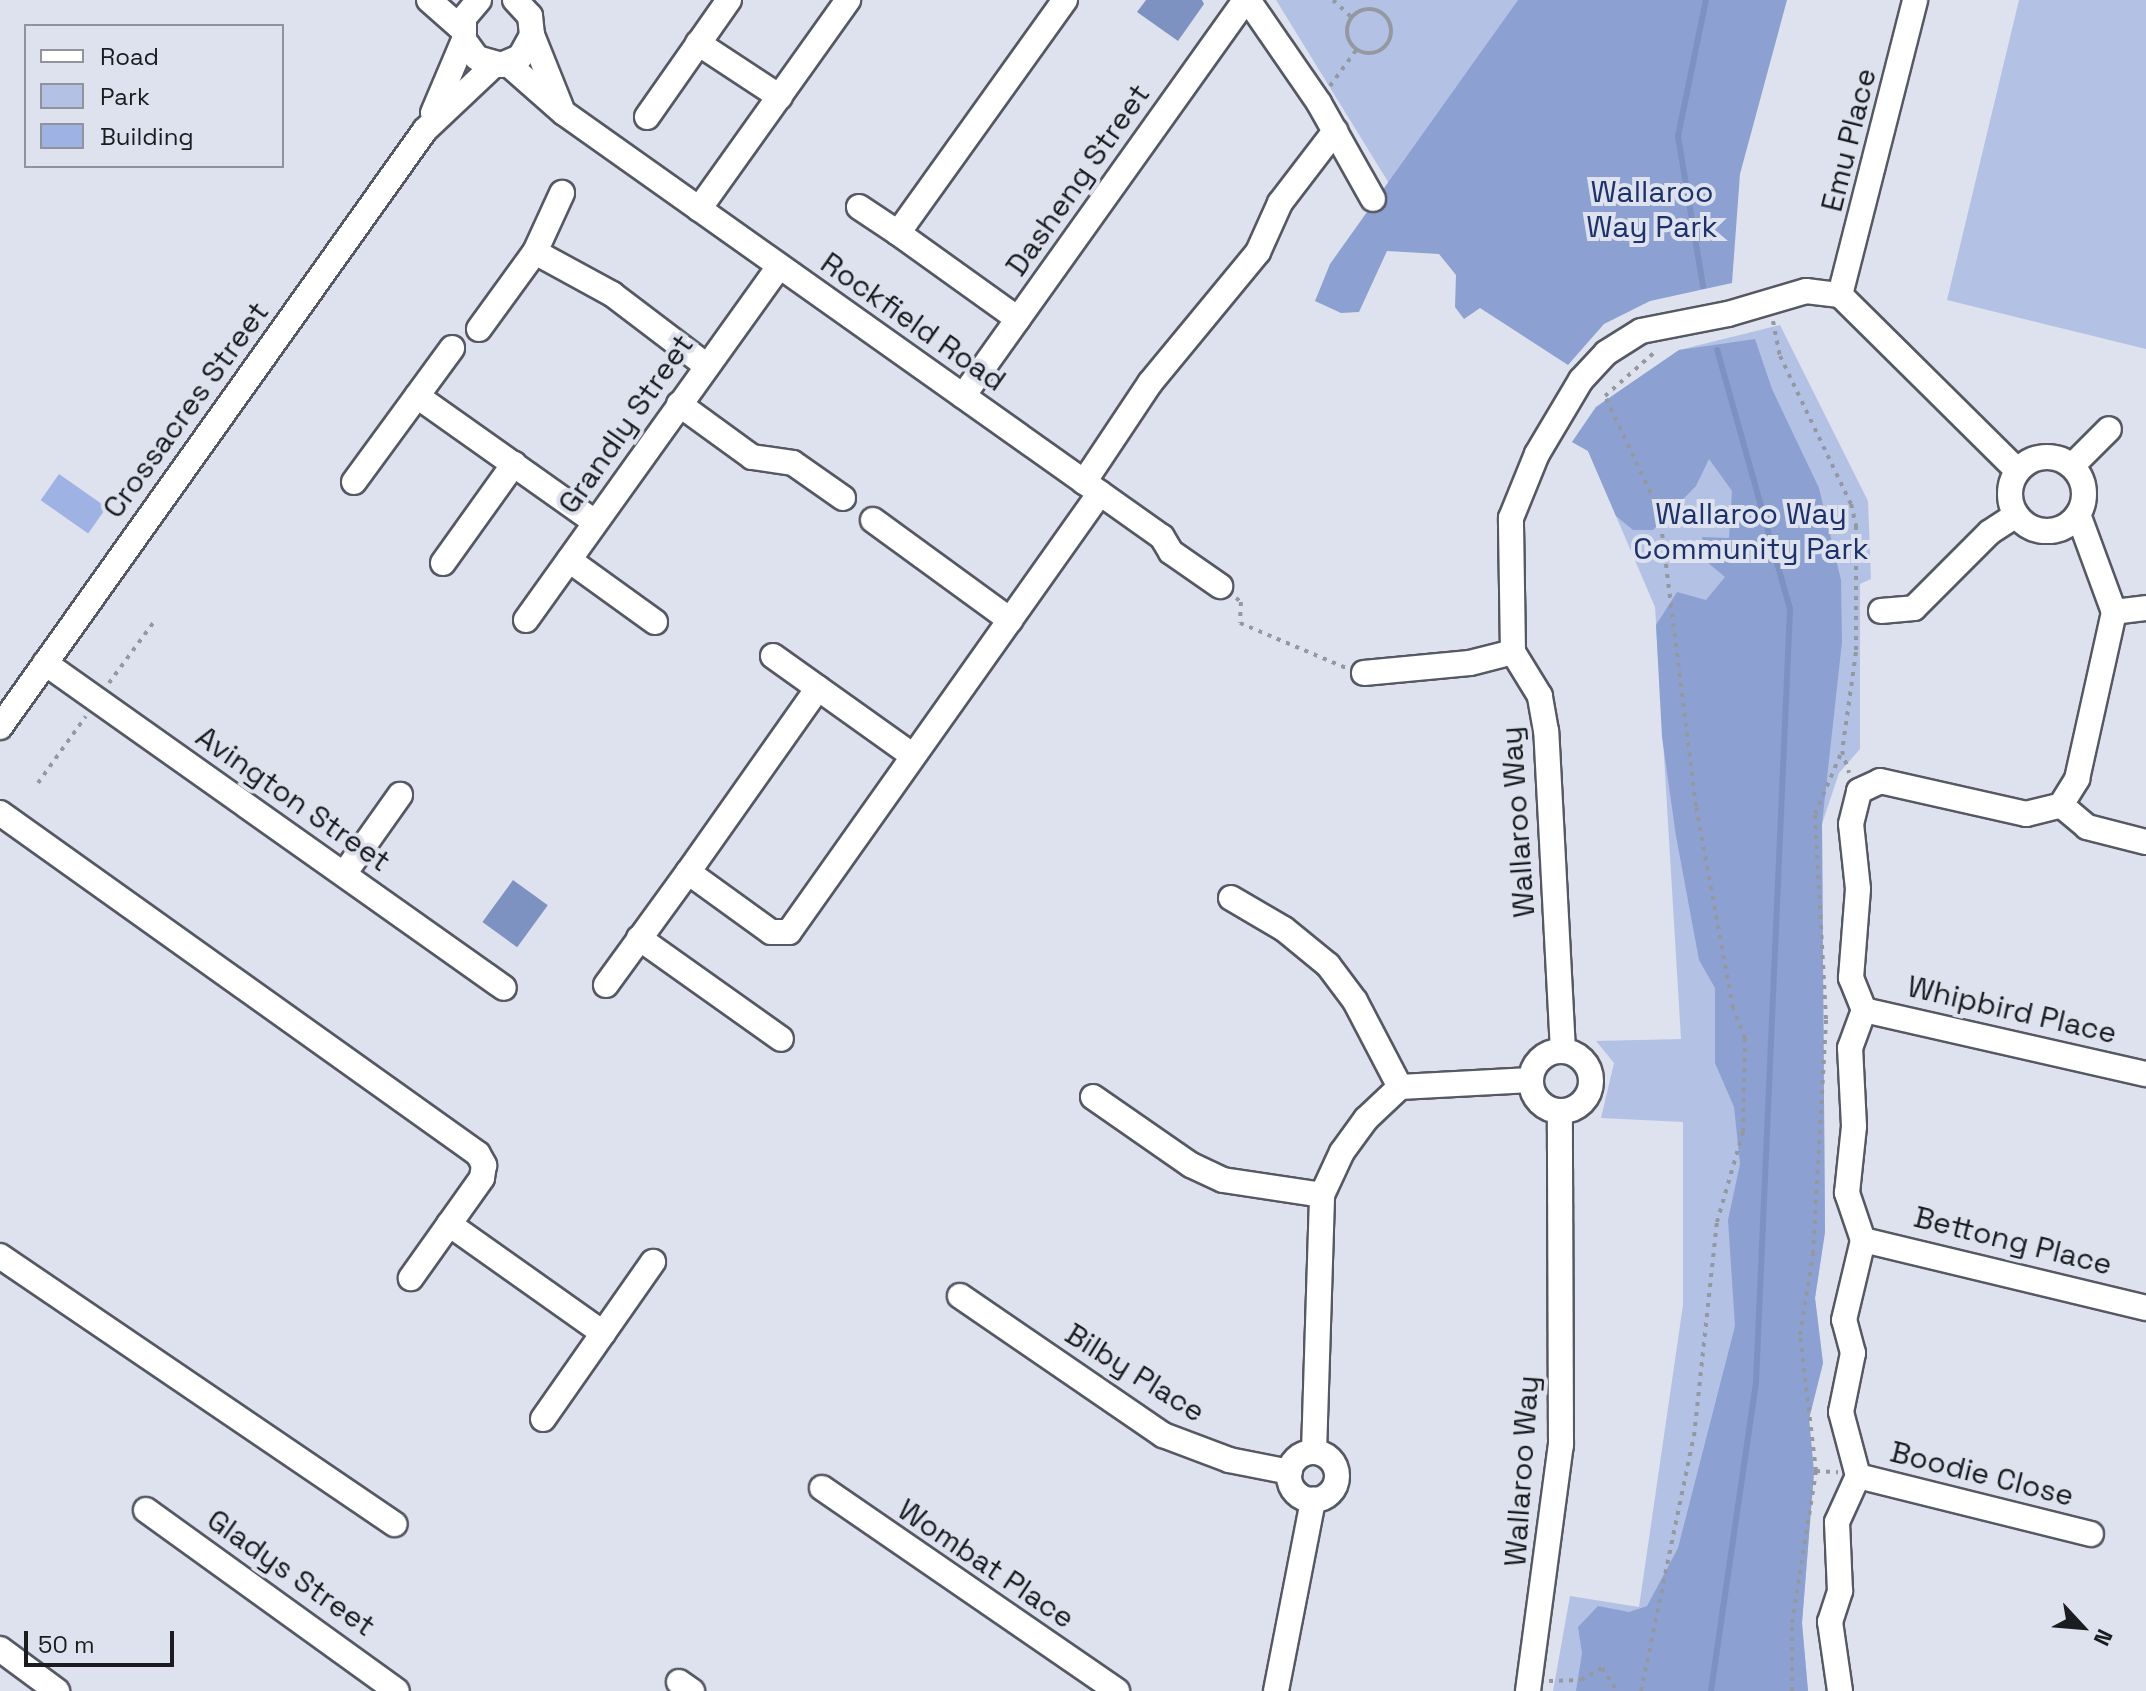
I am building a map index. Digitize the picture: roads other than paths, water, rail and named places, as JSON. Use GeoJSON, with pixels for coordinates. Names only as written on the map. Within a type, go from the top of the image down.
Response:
{"type":"FeatureCollection","features":[{"type":"Feature","properties":{"kind":"street"},"geometry":{"type":"LineString","coordinates":[[429,0],[463,35]]}},
{"type":"Feature","properties":{"kind":"street","name":"Crossacres Street"},"geometry":{"type":"LineString","coordinates":[[425,130],[463,35],[464,18],[479,0]]}},
{"type":"Feature","properties":{"kind":"street"},"geometry":{"type":"LineString","coordinates":[[515,0],[534,19],[564,113]]}},
{"type":"Feature","properties":{"kind":"street"},"geometry":{"type":"LineString","coordinates":[[647,117],[729,0]]}},
{"type":"Feature","properties":{"kind":"street"},"geometry":{"type":"LineString","coordinates":[[699,209],[848,0]]}},
{"type":"Feature","properties":{"kind":"street"},"geometry":{"type":"LineString","coordinates":[[898,233],[1065,0]]}},
{"type":"Feature","properties":{"kind":"street"},"geometry":{"type":"LineString","coordinates":[[1247,0],[1319,103],[1373,199]]}},
{"type":"Feature","properties":{"kind":"street","name":"Dasheng Street"},"geometry":{"type":"LineString","coordinates":[[963,396],[1247,0]]}},
{"type":"Feature","properties":{"kind":"street","name":"Emu Place"},"geometry":{"type":"LineString","coordinates":[[1840,295],[1915,0]]}},
{"type":"Feature","properties":{"kind":"street","name":"Crossacres Street"},"geometry":{"type":"LineString","coordinates":[[0,727],[425,130],[500,64],[524,52],[534,19]]}},
{"type":"Feature","properties":{"kind":"street","name":"Rockfield Road"},"geometry":{"type":"LineString","coordinates":[[463,35],[477,58],[500,64],[564,113],[1092,488],[1220,586]]}},
{"type":"Feature","properties":{"kind":"street"},"geometry":{"type":"LineString","coordinates":[[698,43],[780,97]]}},
{"type":"Feature","properties":{"kind":"street"},"geometry":{"type":"LineString","coordinates":[[688,872],[771,932],[789,932],[1010,620],[1092,488],[1150,383],[1258,252],[1280,203],[1335,131]]}},
{"type":"Feature","properties":{"kind":"street"},"geometry":{"type":"LineString","coordinates":[[479,329],[535,252],[562,193]]}},
{"type":"Feature","properties":{"kind":"street"},"geometry":{"type":"LineString","coordinates":[[859,207],[1018,319]]}},
{"type":"Feature","properties":{"kind":"street"},"geometry":{"type":"LineString","coordinates":[[535,252],[612,294],[707,366]]}},
{"type":"Feature","properties":{"kind":"street","name":"Grandly Street"},"geometry":{"type":"LineString","coordinates":[[526,620],[779,266]]}},
{"type":"Feature","properties":{"kind":"street"},"geometry":{"type":"LineString","coordinates":[[1364,673],[1470,663],[1513,652],[1511,518],[1537,454],[1581,380],[1606,353],[1641,331],[1771,317],[1806,291],[1840,295],[2018,471]]}},
{"type":"Feature","properties":{"kind":"street"},"geometry":{"type":"LineString","coordinates":[[354,482],[452,348]]}},
{"type":"Feature","properties":{"kind":"street"},"geometry":{"type":"LineString","coordinates":[[417,396],[595,522]]}},
{"type":"Feature","properties":{"kind":"street"},"geometry":{"type":"LineString","coordinates":[[679,404],[752,457],[793,463],[843,498]]}},
{"type":"Feature","properties":{"kind":"street"},"geometry":{"type":"LineString","coordinates":[[2072,466],[2109,429]]}},
{"type":"Feature","properties":{"kind":"street"},"geometry":{"type":"LineString","coordinates":[[2046,457],[2072,466],[2084,492],[2078,514],[2063,527],[2046,531],[2016,515],[2010,493],[2018,471],[2046,457]]}},
{"type":"Feature","properties":{"kind":"street"},"geometry":{"type":"LineString","coordinates":[[443,563],[514,464]]}},
{"type":"Feature","properties":{"kind":"street"},"geometry":{"type":"LineString","coordinates":[[1840,1691],[1830,1622],[1840,1591],[1837,1522],[1858,1476],[1841,1412],[1853,1353],[1844,1320],[1847,1291],[1863,1240],[1847,1193],[1854,1126],[1850,1048],[1864,1010],[1851,978],[1858,889],[1851,824],[1859,791],[1880,781],[2026,814],[2061,805],[2077,779],[2114,612],[2078,514]]}},
{"type":"Feature","properties":{"kind":"street"},"geometry":{"type":"LineString","coordinates":[[1881,611],[1914,608],[1990,532],[2016,515]]}},
{"type":"Feature","properties":{"kind":"street"},"geometry":{"type":"LineString","coordinates":[[873,520],[1010,620]]}},
{"type":"Feature","properties":{"kind":"street"},"geometry":{"type":"LineString","coordinates":[[569,560],[655,622]]}},
{"type":"Feature","properties":{"kind":"street"},"geometry":{"type":"LineString","coordinates":[[2114,612],[2146,608]]}},
{"type":"Feature","properties":{"kind":"street","name":"Wallaroo Way"},"geometry":{"type":"LineString","coordinates":[[1513,652],[1540,696],[1546,731],[1563,1051]]}},
{"type":"Feature","properties":{"kind":"street"},"geometry":{"type":"LineString","coordinates":[[773,656],[913,756]]}},
{"type":"Feature","properties":{"kind":"street","name":"Avington Street"},"geometry":{"type":"LineString","coordinates":[[45,663],[504,988]]}},
{"type":"Feature","properties":{"kind":"street"},"geometry":{"type":"LineString","coordinates":[[606,985],[818,688]]}},
{"type":"Feature","properties":{"kind":"street"},"geometry":{"type":"LineString","coordinates":[[344,874],[400,795]]}},
{"type":"Feature","properties":{"kind":"street"},"geometry":{"type":"LineString","coordinates":[[2061,805],[2087,827],[2146,842]]}},
{"type":"Feature","properties":{"kind":"street"},"geometry":{"type":"LineString","coordinates":[[0,813],[478,1154],[484,1165],[482,1178],[411,1278]]}},
{"type":"Feature","properties":{"kind":"street"},"geometry":{"type":"LineString","coordinates":[[1231,898],[1284,929],[1328,965],[1355,1001],[1400,1087]]}},
{"type":"Feature","properties":{"kind":"street"},"geometry":{"type":"LineString","coordinates":[[639,938],[781,1039]]}},
{"type":"Feature","properties":{"kind":"street","name":"Whipbird Place"},"geometry":{"type":"LineString","coordinates":[[1864,1010],[2146,1074]]}},
{"type":"Feature","properties":{"kind":"street"},"geometry":{"type":"LineString","coordinates":[[1563,1051],[1581,1059],[1590,1087],[1579,1104],[1560,1111],[1543,1105],[1531,1080],[1537,1063],[1563,1051]]}},
{"type":"Feature","properties":{"kind":"street"},"geometry":{"type":"LineString","coordinates":[[1314,1452],[1322,1195],[1342,1152],[1366,1119],[1400,1087],[1531,1080]]}},
{"type":"Feature","properties":{"kind":"street"},"geometry":{"type":"LineString","coordinates":[[1093,1097],[1191,1165],[1223,1180],[1322,1195]]}},
{"type":"Feature","properties":{"kind":"street","name":"Wallaroo Way"},"geometry":{"type":"LineString","coordinates":[[1529,1686],[1561,1445],[1560,1111]]}},
{"type":"Feature","properties":{"kind":"street"},"geometry":{"type":"LineString","coordinates":[[449,1224],[603,1333]]}},
{"type":"Feature","properties":{"kind":"street","name":"Bettong Place"},"geometry":{"type":"LineString","coordinates":[[1863,1240],[2146,1308]]}},
{"type":"Feature","properties":{"kind":"street"},"geometry":{"type":"LineString","coordinates":[[0,1256],[394,1524]]}},
{"type":"Feature","properties":{"kind":"street"},"geometry":{"type":"LineString","coordinates":[[543,1419],[653,1262]]}},
{"type":"Feature","properties":{"kind":"street","name":"Bilby Place"},"geometry":{"type":"LineString","coordinates":[[960,1296],[1163,1435],[1229,1460],[1290,1472]]}},
{"type":"Feature","properties":{"kind":"street"},"geometry":{"type":"LineString","coordinates":[[1314,1452],[1329,1458],[1337,1481],[1328,1494],[1313,1500],[1293,1488],[1290,1472],[1296,1460],[1314,1452]]}},
{"type":"Feature","properties":{"kind":"street","name":"Boodie Close"},"geometry":{"type":"LineString","coordinates":[[1858,1476],[2091,1534]]}},
{"type":"Feature","properties":{"kind":"street","name":"Wombat Place"},"geometry":{"type":"LineString","coordinates":[[822,1488],[1117,1691]]}},
{"type":"Feature","properties":{"kind":"street"},"geometry":{"type":"LineString","coordinates":[[1276,1691],[1313,1500]]}},
{"type":"Feature","properties":{"kind":"street","name":"Gladys Street"},"geometry":{"type":"LineString","coordinates":[[146,1510],[397,1691]]}},
{"type":"Feature","properties":{"kind":"street"},"geometry":{"type":"LineString","coordinates":[[0,1649],[57,1691]]}},
{"type":"Feature","properties":{"kind":"waterway"},"geometry":{"type":"LineString","coordinates":[[1703,286],[1678,136],[1706,0]]}},
{"type":"Feature","properties":{"kind":"waterway"},"geometry":{"type":"LineString","coordinates":[[1711,1691],[1756,1382],[1790,609],[1717,350]]}},
{"type":"Feature","properties":{"kind":"park label","name":"Wallaroo Way Park"},"geometry":{"type":"Point","coordinates":[1652,209]}},
{"type":"Feature","properties":{"kind":"park label","name":"Wallaroo Way Community Park"},"geometry":{"type":"Point","coordinates":[1751,531]}}]}
